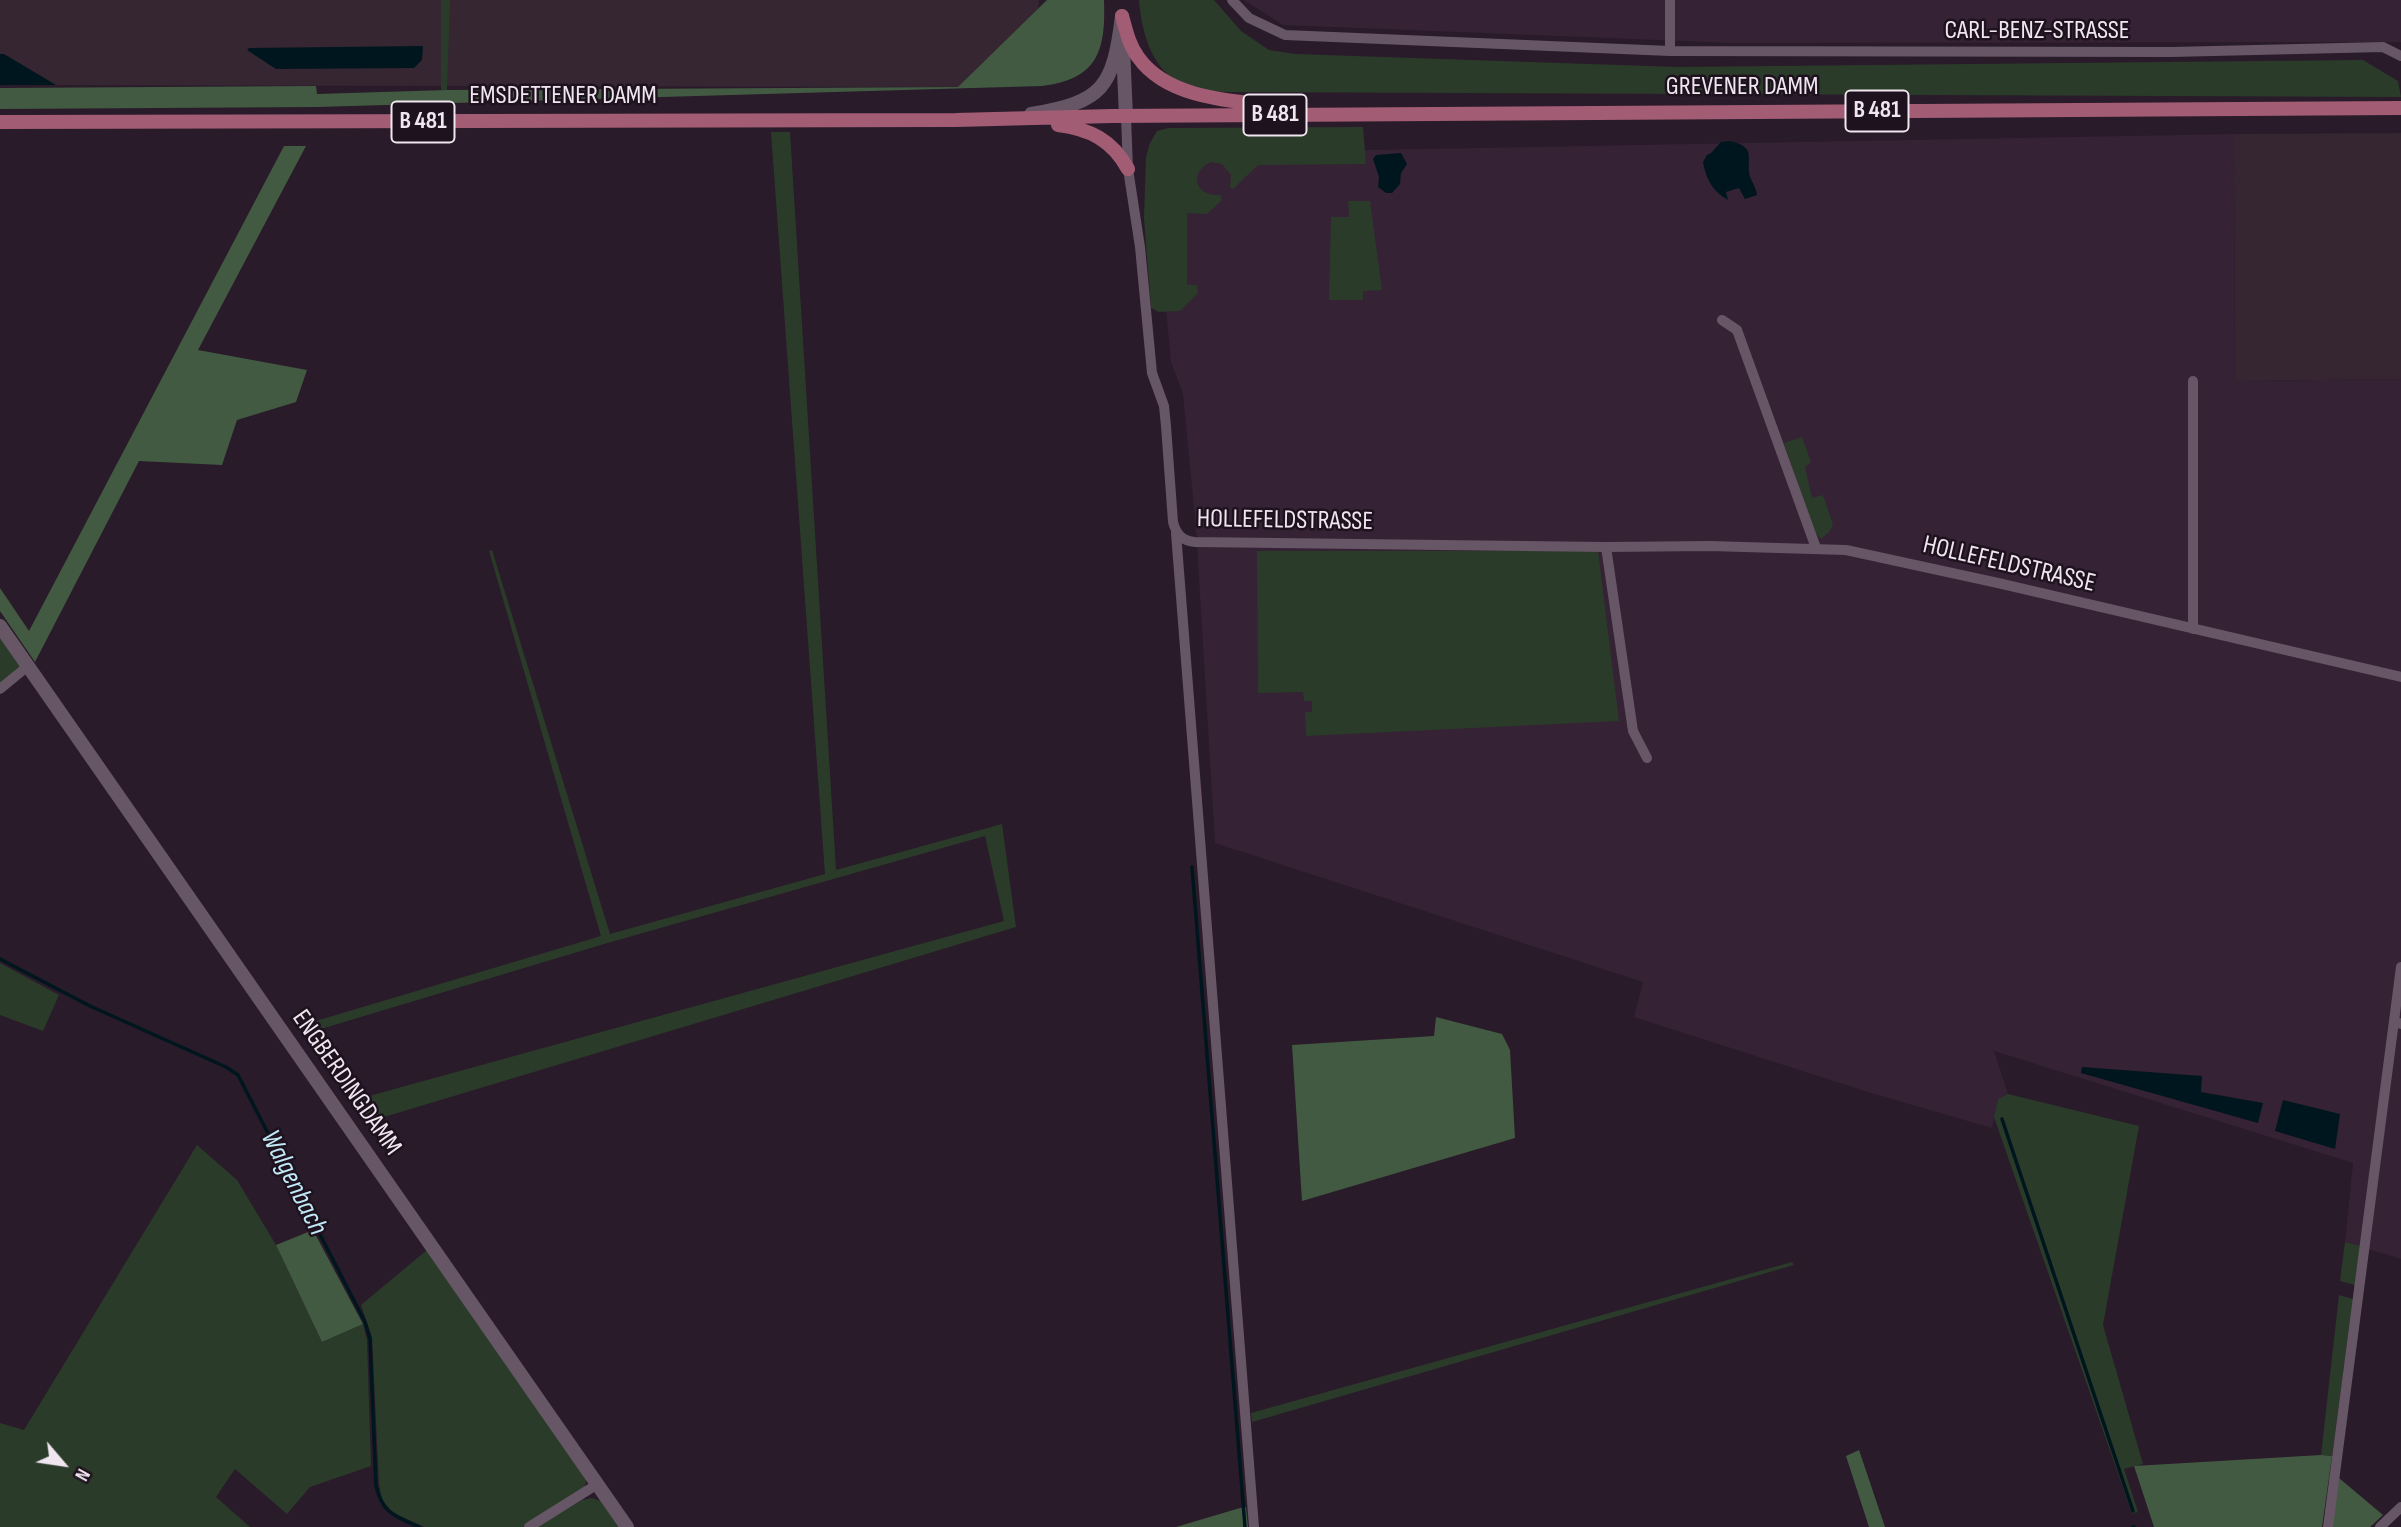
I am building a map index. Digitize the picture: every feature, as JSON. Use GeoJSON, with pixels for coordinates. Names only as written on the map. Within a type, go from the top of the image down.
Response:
{"type":"FeatureCollection","features":[{"type":"Feature","properties":{"kind":"main road"},"geometry":{"type":"LineString","coordinates":[[1122,16],[1137,56],[1158,76],[1184,90],[1211,97],[1352,114]]}},
{"type":"Feature","properties":{"kind":"main road","name":"GREVENER DAMM"},"geometry":{"type":"LineString","coordinates":[[1126,117],[2401,108]]}},
{"type":"Feature","properties":{"kind":"main road","name":"EMSDETTENER DAMM"},"geometry":{"type":"LineString","coordinates":[[0,122],[1126,117]]}},
{"type":"Feature","properties":{"kind":"main road"},"geometry":{"type":"LineString","coordinates":[[1005,118],[1085,129],[1096,134],[1117,151],[1128,169]]}},
{"type":"Feature","properties":{"kind":"street"},"geometry":{"type":"LineString","coordinates":[[1121,0],[1126,117]]}},
{"type":"Feature","properties":{"kind":"street","name":"CARL-BENZ-STRASSE"},"geometry":{"type":"LineString","coordinates":[[1231,0],[1249,18],[1285,35],[1670,51],[2171,52],[2383,47],[2401,56]]}},
{"type":"Feature","properties":{"kind":"street"},"geometry":{"type":"LineString","coordinates":[[1670,0],[1670,51]]}},
{"type":"Feature","properties":{"kind":"street"},"geometry":{"type":"LineString","coordinates":[[1005,118],[1071,106],[1101,89],[1114,66],[1122,16]]}},
{"type":"Feature","properties":{"kind":"street","name":"HOLLEFELDSTRASSE"},"geometry":{"type":"LineString","coordinates":[[1126,117],[1128,169],[1138,236],[1152,373],[1164,406],[1173,522],[1176,533],[1184,540],[1846,550],[2401,677]]}},
{"type":"Feature","properties":{"kind":"street"},"geometry":{"type":"LineString","coordinates":[[1721,320],[1737,330],[1815,548]]}},
{"type":"Feature","properties":{"kind":"street"},"geometry":{"type":"LineString","coordinates":[[2193,381],[2193,629]]}},
{"type":"Feature","properties":{"kind":"street"},"geometry":{"type":"LineString","coordinates":[[1176,533],[1254,1527]]}},
{"type":"Feature","properties":{"kind":"street"},"geometry":{"type":"LineString","coordinates":[[1606,547],[1633,731],[1647,758]]}},
{"type":"Feature","properties":{"kind":"street","name":"ENGBERDINGDAMM"},"geometry":{"type":"LineString","coordinates":[[0,626],[627,1527]]}},
{"type":"Feature","properties":{"kind":"street"},"geometry":{"type":"LineString","coordinates":[[0,689],[28,666]]}},
{"type":"Feature","properties":{"kind":"street"},"geometry":{"type":"LineString","coordinates":[[2328,1527],[2397,1022],[2401,967]]}},
{"type":"Feature","properties":{"kind":"street"},"geometry":{"type":"LineString","coordinates":[[529,1527],[596,1485]]}},
{"type":"Feature","properties":{"kind":"street"},"geometry":{"type":"LineString","coordinates":[[2380,1527],[2401,1507]]}},
{"type":"Feature","properties":{"kind":"shaded area"},"geometry":{"type":"Polygon","coordinates":[[[0,0],[1039,0],[1038,10],[959,87],[0,85],[0,0]]]}},
{"type":"Feature","properties":{"kind":"shaded area"},"geometry":{"type":"Polygon","coordinates":[[[1244,0],[2401,0],[2401,42],[1733,43],[1283,25],[1244,0]]]}},
{"type":"Feature","properties":{"kind":"shaded area"},"geometry":{"type":"Polygon","coordinates":[[[2401,133],[2401,379],[2235,381],[2234,134],[2401,133]]]}},
{"type":"Feature","properties":{"kind":"shaded area"},"geometry":{"type":"Polygon","coordinates":[[[2234,134],[2235,381],[2401,379],[2401,1259],[2345,1242],[2353,1163],[1994,1051],[2008,1094],[1998,1099],[1992,1128],[1871,1093],[1634,1017],[1643,982],[1215,843],[1196,529],[1183,394],[1171,362],[1153,154],[2234,134]]]}},
{"type":"Feature","properties":{"kind":"green space"},"geometry":{"type":"Polygon","coordinates":[[[441,0],[450,0],[447,90],[441,90],[441,0]]]}},
{"type":"Feature","properties":{"kind":"green space"},"geometry":{"type":"Polygon","coordinates":[[[1047,0],[1104,0],[1104,18],[1100,48],[1086,69],[1075,77],[1042,86],[317,107],[0,109],[0,88],[316,86],[317,94],[447,90],[958,87],[1047,0]]]}},
{"type":"Feature","properties":{"kind":"green space"},"geometry":{"type":"Polygon","coordinates":[[[1139,0],[1214,0],[1241,31],[1269,50],[1295,54],[1677,67],[2363,60],[2398,81],[2401,97],[1205,91],[1180,83],[1160,65],[1147,41],[1139,0]]]}},
{"type":"Feature","properties":{"kind":"green space"},"geometry":{"type":"Polygon","coordinates":[[[1363,127],[1366,164],[1258,165],[1233,189],[1230,187],[1231,175],[1222,164],[1211,162],[1204,166],[1197,177],[1200,188],[1211,195],[1220,195],[1222,200],[1207,214],[1187,213],[1187,285],[1197,285],[1198,293],[1180,311],[1159,312],[1151,308],[1144,218],[1146,157],[1157,131],[1168,128],[1363,127]]]}},
{"type":"Feature","properties":{"kind":"green space"},"geometry":{"type":"Polygon","coordinates":[[[771,132],[790,132],[836,870],[1002,824],[1016,927],[364,1123],[351,1101],[1004,921],[985,836],[604,944],[304,1034],[299,1026],[601,936],[489,551],[492,550],[610,934],[825,874],[771,132]]]}},
{"type":"Feature","properties":{"kind":"green space"},"geometry":{"type":"Polygon","coordinates":[[[284,146],[306,146],[198,350],[307,370],[296,402],[237,420],[222,465],[139,461],[35,662],[0,611],[0,588],[29,631],[284,146]]]}},
{"type":"Feature","properties":{"kind":"green space"},"geometry":{"type":"Polygon","coordinates":[[[1348,201],[1370,201],[1382,290],[1363,291],[1363,300],[1329,300],[1331,217],[1349,217],[1348,201]]]}},
{"type":"Feature","properties":{"kind":"green space"},"geometry":{"type":"Polygon","coordinates":[[[1802,437],[1811,462],[1805,467],[1812,498],[1823,495],[1833,525],[1821,539],[1814,531],[1784,443],[1802,437]]]}},
{"type":"Feature","properties":{"kind":"green space"},"geometry":{"type":"Polygon","coordinates":[[[1257,551],[1598,551],[1619,721],[1306,736],[1305,712],[1312,712],[1312,701],[1304,701],[1303,692],[1258,693],[1257,551]]]}},
{"type":"Feature","properties":{"kind":"green space"},"geometry":{"type":"Polygon","coordinates":[[[0,635],[22,665],[0,685],[0,635]]]}},
{"type":"Feature","properties":{"kind":"green space"},"geometry":{"type":"Polygon","coordinates":[[[0,963],[59,995],[43,1031],[0,1015],[0,963]]]}},
{"type":"Feature","properties":{"kind":"green space"},"geometry":{"type":"Polygon","coordinates":[[[1436,1017],[1502,1034],[1510,1050],[1515,1138],[1302,1201],[1292,1045],[1434,1036],[1436,1017]]]}},
{"type":"Feature","properties":{"kind":"green space"},"geometry":{"type":"Polygon","coordinates":[[[2008,1094],[2139,1126],[2103,1325],[2143,1464],[2124,1469],[2138,1512],[2132,1514],[1994,1117],[1998,1099],[2008,1094]]]}},
{"type":"Feature","properties":{"kind":"green space"},"geometry":{"type":"Polygon","coordinates":[[[197,1145],[237,1180],[276,1245],[322,1342],[363,1324],[367,1340],[371,1466],[310,1487],[287,1514],[235,1469],[216,1497],[250,1527],[0,1527],[0,1423],[24,1430],[197,1145]]]}},
{"type":"Feature","properties":{"kind":"green space"},"geometry":{"type":"Polygon","coordinates":[[[313,1230],[363,1324],[322,1342],[276,1245],[313,1230]]]}},
{"type":"Feature","properties":{"kind":"green space"},"geometry":{"type":"Polygon","coordinates":[[[2345,1242],[2360,1246],[2355,1285],[2340,1281],[2345,1242]]]}},
{"type":"Feature","properties":{"kind":"green space"},"geometry":{"type":"Polygon","coordinates":[[[427,1250],[585,1475],[583,1490],[523,1527],[425,1527],[393,1513],[382,1500],[372,1337],[361,1305],[427,1250]]]}},
{"type":"Feature","properties":{"kind":"green space"},"geometry":{"type":"Polygon","coordinates":[[[1792,1262],[1794,1265],[1252,1422],[1251,1413],[1792,1262]]]}},
{"type":"Feature","properties":{"kind":"green space"},"geometry":{"type":"Polygon","coordinates":[[[2339,1295],[2353,1299],[2332,1456],[2321,1455],[2339,1295]]]}},
{"type":"Feature","properties":{"kind":"green space"},"geometry":{"type":"Polygon","coordinates":[[[1859,1450],[1885,1527],[1869,1527],[1846,1456],[1859,1450]]]}},
{"type":"Feature","properties":{"kind":"green space"},"geometry":{"type":"Polygon","coordinates":[[[2332,1456],[2322,1527],[2154,1527],[2134,1466],[2332,1456]]]}},
{"type":"Feature","properties":{"kind":"green space"},"geometry":{"type":"Polygon","coordinates":[[[2339,1478],[2383,1515],[2370,1527],[2332,1527],[2339,1478]]]}},
{"type":"Feature","properties":{"kind":"green space"},"geometry":{"type":"Polygon","coordinates":[[[592,1498],[601,1501],[620,1527],[536,1527],[582,1500],[592,1498]]]}},
{"type":"Feature","properties":{"kind":"green space"},"geometry":{"type":"Polygon","coordinates":[[[1246,1507],[1248,1527],[1176,1527],[1240,1508],[1246,1507]]]}},
{"type":"Feature","properties":{"kind":"water"},"geometry":{"type":"Polygon","coordinates":[[[423,46],[422,60],[414,68],[276,69],[247,50],[249,48],[423,46]]]}},
{"type":"Feature","properties":{"kind":"water"},"geometry":{"type":"Polygon","coordinates":[[[0,54],[4,54],[56,85],[0,85],[0,54]]]}},
{"type":"Feature","properties":{"kind":"water"},"geometry":{"type":"Polygon","coordinates":[[[1730,141],[1743,146],[1748,152],[1750,175],[1757,195],[1745,199],[1739,188],[1726,192],[1728,200],[1714,189],[1708,179],[1703,162],[1707,155],[1721,142],[1730,141]]]}},
{"type":"Feature","properties":{"kind":"water"},"geometry":{"type":"Polygon","coordinates":[[[1401,153],[1407,164],[1401,173],[1400,184],[1392,193],[1386,193],[1378,187],[1379,177],[1373,159],[1376,155],[1401,153]]]}},
{"type":"Feature","properties":{"kind":"water"},"geometry":{"type":"Polygon","coordinates":[[[2082,1067],[2202,1076],[2201,1092],[2263,1103],[2258,1123],[2081,1073],[2082,1067]]]}},
{"type":"Feature","properties":{"kind":"water"},"geometry":{"type":"Polygon","coordinates":[[[2283,1100],[2340,1114],[2335,1149],[2275,1131],[2283,1100]]]}},
{"type":"Feature","properties":{"kind":"waterway"},"geometry":{"type":"LineString","coordinates":[[1192,867],[1245,1527]]}},
{"type":"Feature","properties":{"kind":"waterway","name":"Walgenbach"},"geometry":{"type":"LineString","coordinates":[[0,959],[90,1006],[226,1067],[238,1075],[365,1322],[370,1339],[376,1486],[382,1503],[391,1513],[419,1527]]}},
{"type":"Feature","properties":{"kind":"waterway"},"geometry":{"type":"LineString","coordinates":[[2002,1119],[2133,1511]]}}]}
